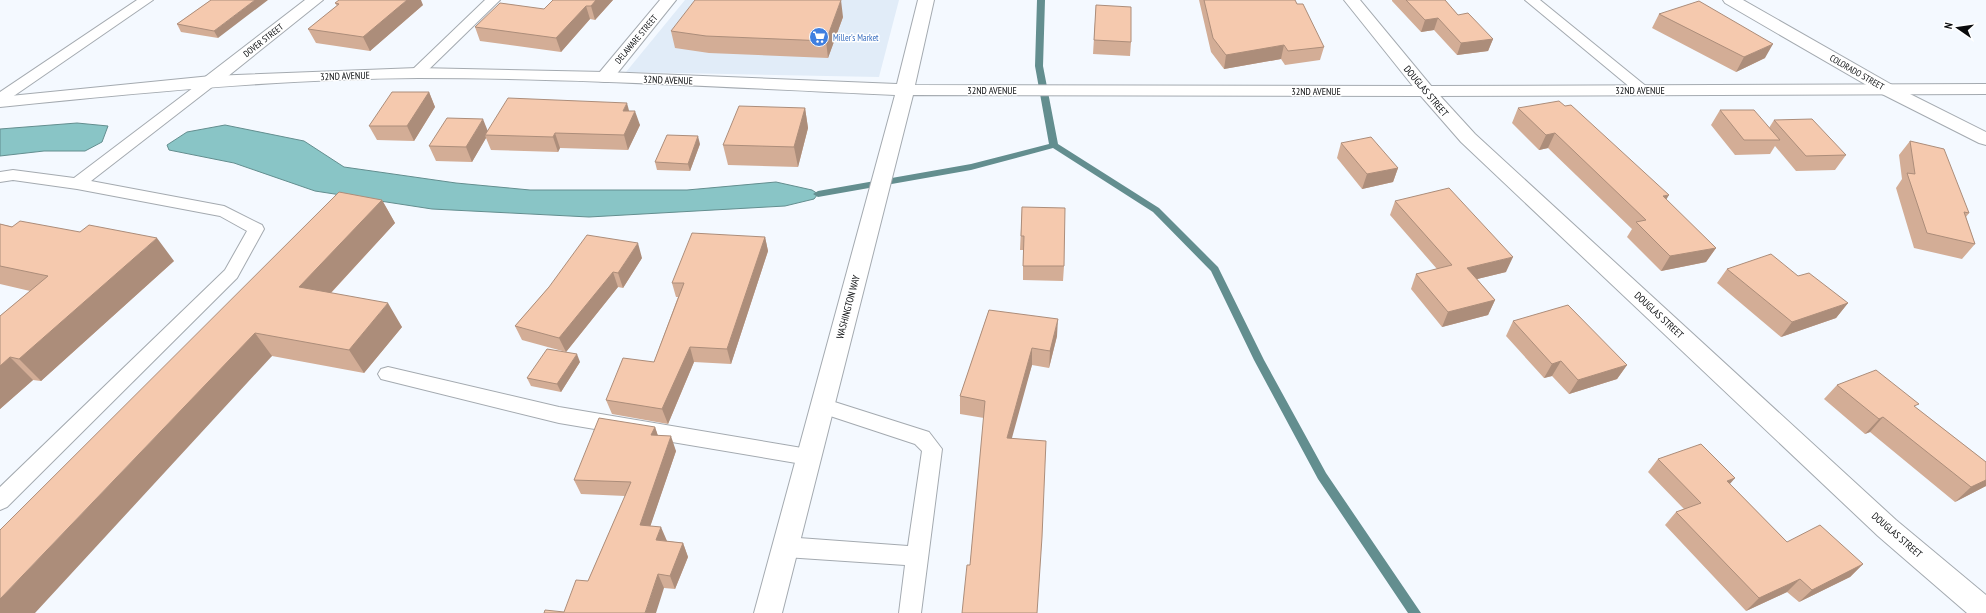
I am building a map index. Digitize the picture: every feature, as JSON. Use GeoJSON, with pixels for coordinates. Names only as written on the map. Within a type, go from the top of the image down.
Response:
{"type":"FeatureCollection","features":[{"type":"Feature","properties":{"kind":"street","name":"DOVER STREET"},"geometry":{"type":"LineString","coordinates":[[211,81],[315,0]]}},
{"type":"Feature","properties":{"kind":"street","name":"DELAWARE STREET"},"geometry":{"type":"LineString","coordinates":[[604,77],[668,0]]}},
{"type":"Feature","properties":{"kind":"street","name":"WASHINGTON WAY"},"geometry":{"type":"LineString","coordinates":[[768,613],[905,90],[926,0]]}},
{"type":"Feature","properties":{"kind":"street","name":"DOUGLAS STREET"},"geometry":{"type":"LineString","coordinates":[[1352,0],[1426,91],[1468,138],[1887,528],[1986,612]]}},
{"type":"Feature","properties":{"kind":"street","name":"COLORADO STREET"},"geometry":{"type":"LineString","coordinates":[[1731,0],[1888,90],[1986,139]]}},
{"type":"Feature","properties":{"kind":"street","name":"32ND AVENUE"},"geometry":{"type":"LineString","coordinates":[[0,102],[211,81],[417,73],[604,77],[905,90],[1426,91],[1986,89]]}},
{"type":"Feature","properties":{"kind":"lane"},"geometry":{"type":"LineString","coordinates":[[0,99],[146,0]]}},
{"type":"Feature","properties":{"kind":"lane"},"geometry":{"type":"LineString","coordinates":[[417,73],[493,0]]}},
{"type":"Feature","properties":{"kind":"lane"},"geometry":{"type":"LineString","coordinates":[[1532,0],[1642,90]]}},
{"type":"Feature","properties":{"kind":"lane"},"geometry":{"type":"LineString","coordinates":[[77,184],[211,81]]}},
{"type":"Feature","properties":{"kind":"lane"},"geometry":{"type":"LineString","coordinates":[[0,177],[13,175],[77,184],[224,210],[256,230],[231,274],[0,500]]}},
{"type":"Feature","properties":{"kind":"lane"},"geometry":{"type":"LineString","coordinates":[[388,374],[559,415],[808,457]]}},
{"type":"Feature","properties":{"kind":"lane"},"geometry":{"type":"LineString","coordinates":[[822,406],[922,438],[932,449],[910,613]]}},
{"type":"Feature","properties":{"kind":"lane"},"geometry":{"type":"LineString","coordinates":[[785,547],[917,556]]}},
{"type":"Feature","properties":{"kind":"shaded area"},"geometry":{"type":"Polygon","coordinates":[[[685,0],[899,0],[879,77],[626,72],[685,0]]]}},
{"type":"Feature","properties":{"kind":"water"},"geometry":{"type":"Polygon","coordinates":[[[77,123],[108,126],[102,142],[85,151],[44,151],[0,156],[0,129],[77,123]]]}},
{"type":"Feature","properties":{"kind":"water"},"geometry":{"type":"Polygon","coordinates":[[[225,125],[304,141],[344,167],[456,183],[530,190],[687,190],[776,182],[812,190],[818,194],[814,199],[785,206],[589,217],[432,209],[315,191],[234,163],[169,150],[167,145],[187,132],[225,125]]]}},
{"type":"Feature","properties":{"kind":"building"},"geometry":{"type":"Polygon","coordinates":[[[211,0],[255,0],[214,31],[177,24],[211,0]]]}},
{"type":"Feature","properties":{"kind":"building"},"geometry":{"type":"Polygon","coordinates":[[[339,0],[407,0],[363,37],[308,29],[339,4],[335,3],[339,0]]]}},
{"type":"Feature","properties":{"kind":"building"},"geometry":{"type":"Polygon","coordinates":[[[553,0],[596,0],[591,6],[586,6],[556,38],[475,27],[500,3],[544,9],[553,0]]]}},
{"type":"Feature","properties":{"kind":"building"},"geometry":{"type":"Polygon","coordinates":[[[695,0],[841,0],[826,41],[706,36],[671,31],[695,0]]]}},
{"type":"Feature","properties":{"kind":"building"},"geometry":{"type":"Polygon","coordinates":[[[1204,0],[1295,0],[1297,4],[1303,4],[1324,47],[1288,51],[1284,45],[1226,55],[1213,38],[1204,0]]]}},
{"type":"Feature","properties":{"kind":"building"},"geometry":{"type":"Polygon","coordinates":[[[1406,0],[1445,0],[1458,15],[1468,13],[1493,39],[1461,43],[1438,18],[1425,20],[1406,0]]]}},
{"type":"Feature","properties":{"kind":"building"},"geometry":{"type":"Polygon","coordinates":[[[1699,1],[1773,44],[1744,57],[1659,14],[1699,1]]]}},
{"type":"Feature","properties":{"kind":"building"},"geometry":{"type":"Polygon","coordinates":[[[1096,5],[1131,7],[1131,42],[1094,40],[1096,5]]]}},
{"type":"Feature","properties":{"kind":"building"},"geometry":{"type":"Polygon","coordinates":[[[392,92],[429,92],[407,126],[369,126],[392,92]]]}},
{"type":"Feature","properties":{"kind":"building"},"geometry":{"type":"Polygon","coordinates":[[[508,98],[627,103],[623,111],[635,111],[624,135],[555,133],[553,137],[485,135],[508,98]]]}},
{"type":"Feature","properties":{"kind":"building"},"geometry":{"type":"Polygon","coordinates":[[[1559,101],[1565,106],[1571,105],[1669,195],[1663,196],[1716,248],[1670,256],[1636,222],[1646,220],[1555,133],[1546,135],[1518,108],[1559,101]]]}},
{"type":"Feature","properties":{"kind":"building"},"geometry":{"type":"Polygon","coordinates":[[[739,106],[805,108],[794,147],[723,145],[739,106]]]}},
{"type":"Feature","properties":{"kind":"building"},"geometry":{"type":"Polygon","coordinates":[[[1720,110],[1754,110],[1780,140],[1744,140],[1720,110]]]}},
{"type":"Feature","properties":{"kind":"building"},"geometry":{"type":"Polygon","coordinates":[[[447,118],[483,119],[466,147],[429,146],[447,118]]]}},
{"type":"Feature","properties":{"kind":"building"},"geometry":{"type":"Polygon","coordinates":[[[1812,119],[1846,155],[1806,156],[1774,120],[1812,119]]]}},
{"type":"Feature","properties":{"kind":"building"},"geometry":{"type":"Polygon","coordinates":[[[667,135],[698,136],[688,164],[655,162],[667,135]]]}},
{"type":"Feature","properties":{"kind":"building"},"geometry":{"type":"Polygon","coordinates":[[[1371,137],[1398,168],[1367,174],[1341,143],[1371,137]]]}},
{"type":"Feature","properties":{"kind":"building"},"geometry":{"type":"Polygon","coordinates":[[[1910,141],[1944,149],[1969,213],[1964,212],[1975,244],[1927,233],[1907,173],[1915,174],[1910,141]]]}},
{"type":"Feature","properties":{"kind":"building"},"geometry":{"type":"Polygon","coordinates":[[[1449,188],[1513,257],[1467,268],[1495,300],[1448,312],[1416,274],[1452,265],[1395,201],[1449,188]]]}},
{"type":"Feature","properties":{"kind":"building"},"geometry":{"type":"Polygon","coordinates":[[[339,192],[382,200],[299,287],[388,303],[349,350],[255,333],[0,599],[0,530],[339,192]]]}},
{"type":"Feature","properties":{"kind":"building"},"geometry":{"type":"Polygon","coordinates":[[[1022,207],[1065,208],[1064,266],[1023,266],[1024,236],[1021,236],[1022,207]]]}},
{"type":"Feature","properties":{"kind":"building"},"geometry":{"type":"Polygon","coordinates":[[[20,221],[80,232],[89,225],[157,238],[19,359],[10,357],[0,366],[0,316],[48,276],[0,266],[0,224],[12,227],[20,221]]]}},
{"type":"Feature","properties":{"kind":"building"},"geometry":{"type":"Polygon","coordinates":[[[692,233],[765,237],[727,349],[690,347],[662,409],[606,400],[623,358],[654,362],[684,283],[672,283],[692,233]]]}},
{"type":"Feature","properties":{"kind":"building"},"geometry":{"type":"Polygon","coordinates":[[[587,235],[638,243],[618,273],[613,272],[559,338],[515,326],[549,287],[587,235]]]}},
{"type":"Feature","properties":{"kind":"building"},"geometry":{"type":"Polygon","coordinates":[[[1771,254],[1798,276],[1809,273],[1848,303],[1792,322],[1727,269],[1771,254]]]}},
{"type":"Feature","properties":{"kind":"building"},"geometry":{"type":"Polygon","coordinates":[[[1568,305],[1627,365],[1578,380],[1561,361],[1552,364],[1513,321],[1568,305]]]}},
{"type":"Feature","properties":{"kind":"building"},"geometry":{"type":"Polygon","coordinates":[[[989,310],[1058,319],[1050,351],[1032,348],[1007,438],[1046,441],[1037,613],[962,613],[967,565],[970,565],[985,401],[960,396],[989,310]]]}},
{"type":"Feature","properties":{"kind":"building"},"geometry":{"type":"Polygon","coordinates":[[[547,349],[577,354],[557,384],[527,378],[547,349]]]}},
{"type":"Feature","properties":{"kind":"building"},"geometry":{"type":"Polygon","coordinates":[[[1876,370],[1919,404],[1914,406],[1986,462],[1986,480],[1971,487],[1883,417],[1879,419],[1837,385],[1876,370]]]}},
{"type":"Feature","properties":{"kind":"building"},"geometry":{"type":"Polygon","coordinates":[[[599,418],[655,427],[651,435],[671,436],[640,525],[661,527],[656,540],[683,543],[670,576],[658,574],[645,613],[544,613],[545,610],[564,612],[576,580],[588,581],[631,482],[574,480],[599,418]]]}},
{"type":"Feature","properties":{"kind":"building"},"geometry":{"type":"Polygon","coordinates":[[[1701,444],[1735,478],[1727,481],[1787,542],[1820,525],[1863,564],[1812,590],[1800,579],[1759,598],[1676,512],[1701,503],[1658,459],[1701,444]]]}},
{"type":"Feature","properties":{"kind":"waterway"},"geometry":{"type":"LineString","coordinates":[[1041,0],[1039,66],[1054,145]]}},
{"type":"Feature","properties":{"kind":"waterway"},"geometry":{"type":"LineString","coordinates":[[818,194],[971,167],[1054,145]]}},
{"type":"Feature","properties":{"kind":"waterway"},"geometry":{"type":"LineString","coordinates":[[1054,145],[1156,210],[1215,269],[1259,360],[1322,476],[1415,613]]}},
{"type":"Feature","properties":{"kind":"place","name":"Miller's Market"},"geometry":{"type":"Point","coordinates":[819,37]}}]}
